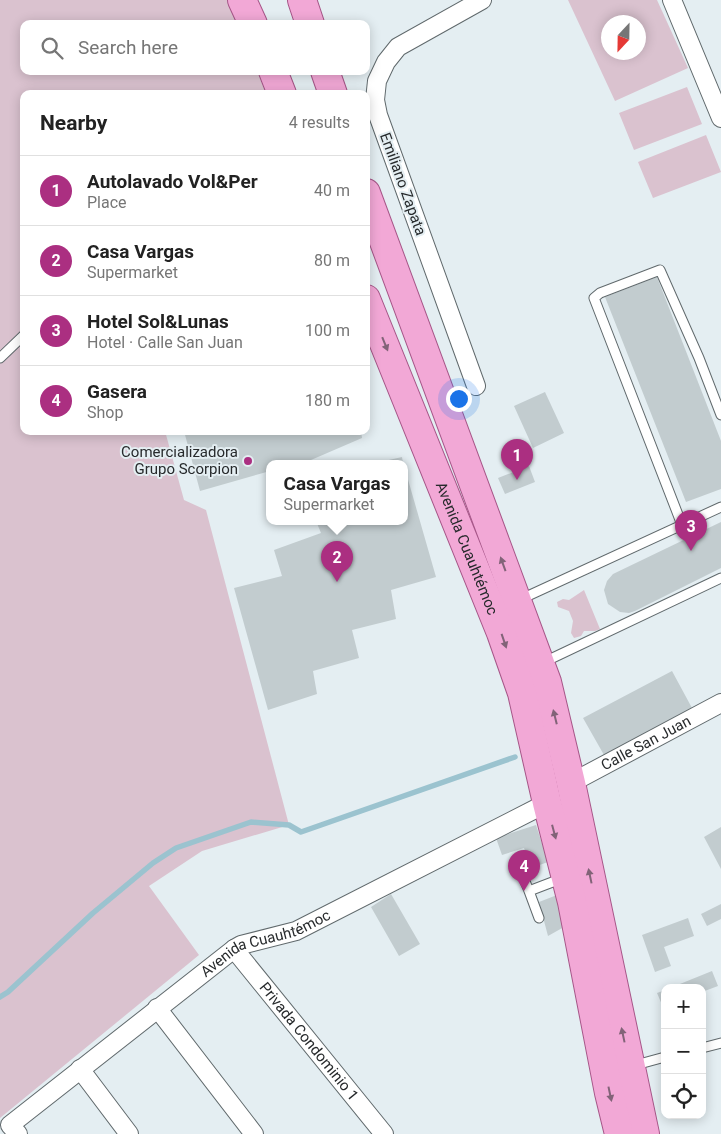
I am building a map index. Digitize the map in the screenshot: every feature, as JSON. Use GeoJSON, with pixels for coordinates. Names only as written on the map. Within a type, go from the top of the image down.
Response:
{"type":"FeatureCollection","features":[{"type":"Feature","properties":{"kind":"main road"},"geometry":{"type":"LineString","coordinates":[[242,0],[250,20]]}},
{"type":"Feature","properties":{"kind":"main road"},"geometry":{"type":"LineString","coordinates":[[302,0],[309,20]]}},
{"type":"Feature","properties":{"kind":"main road"},"geometry":{"type":"LineString","coordinates":[[275,75],[280,90]]}},
{"type":"Feature","properties":{"kind":"main road"},"geometry":{"type":"LineString","coordinates":[[326,75],[332,90]]}},
{"type":"Feature","properties":{"kind":"main road"},"geometry":{"type":"LineString","coordinates":[[370,204],[547,682],[571,783],[645,1134]]}},
{"type":"Feature","properties":{"kind":"main road","name":"Avenida Cuauhtémoc"},"geometry":{"type":"LineString","coordinates":[[370,309],[501,633],[522,693],[572,902],[609,1093],[619,1134]]}},
{"type":"Feature","properties":{"kind":"street","name":"Emiliano Zapata"},"geometry":{"type":"LineString","coordinates":[[476,386],[378,115],[375,100],[377,81],[386,62],[398,46],[482,0]]}},
{"type":"Feature","properties":{"kind":"street"},"geometry":{"type":"LineString","coordinates":[[672,0],[721,118]]}},
{"type":"Feature","properties":{"kind":"street","name":"Calle San Juan"},"geometry":{"type":"LineString","coordinates":[[571,783],[721,703]]}},
{"type":"Feature","properties":{"kind":"street","name":"Avenida Cuauhtémoc"},"geometry":{"type":"LineString","coordinates":[[14,1130],[80,1069],[234,949],[241,945],[296,930],[547,803]]}},
{"type":"Feature","properties":{"kind":"street","name":"Privada Condominio 1"},"geometry":{"type":"LineString","coordinates":[[234,949],[384,1134]]}},
{"type":"Feature","properties":{"kind":"street"},"geometry":{"type":"LineString","coordinates":[[157,1008],[254,1134]]}},
{"type":"Feature","properties":{"kind":"street"},"geometry":{"type":"LineString","coordinates":[[80,1069],[129,1134]]}},
{"type":"Feature","properties":{"kind":"lane"},"geometry":{"type":"LineString","coordinates":[[682,525],[594,298],[600,293],[660,270],[699,358],[721,415]]}},
{"type":"Feature","properties":{"kind":"lane"},"geometry":{"type":"LineString","coordinates":[[0,358],[20,339]]}},
{"type":"Feature","properties":{"kind":"lane"},"geometry":{"type":"LineString","coordinates":[[517,602],[721,508]]}},
{"type":"Feature","properties":{"kind":"lane"},"geometry":{"type":"LineString","coordinates":[[540,664],[721,578]]}},
{"type":"Feature","properties":{"kind":"lane"},"geometry":{"type":"LineString","coordinates":[[517,862],[539,918]]}},
{"type":"Feature","properties":{"kind":"lane"},"geometry":{"type":"LineString","coordinates":[[529,891],[566,877]]}},
{"type":"Feature","properties":{"kind":"lane"},"geometry":{"type":"LineString","coordinates":[[706,1047],[721,1043]]}},
{"type":"Feature","properties":{"kind":"lane"},"geometry":{"type":"LineString","coordinates":[[630,1067],[661,1058]]}},
{"type":"Feature","properties":{"kind":"shaded area"},"geometry":{"type":"Polygon","coordinates":[[[0,0],[227,0],[235,20],[20,20],[20,75],[259,75],[264,90],[20,90],[20,435],[166,435],[184,500],[206,510],[289,825],[202,851],[149,886],[199,955],[0,1118],[0,0]]]}},
{"type":"Feature","properties":{"kind":"shaded area"},"geometry":{"type":"Polygon","coordinates":[[[568,0],[657,0],[688,68],[615,101],[568,0]]]}},
{"type":"Feature","properties":{"kind":"shaded area"},"geometry":{"type":"Polygon","coordinates":[[[687,87],[702,124],[634,150],[619,113],[687,87]]]}},
{"type":"Feature","properties":{"kind":"shaded area"},"geometry":{"type":"Polygon","coordinates":[[[706,135],[721,172],[653,198],[638,162],[706,135]]]}},
{"type":"Feature","properties":{"kind":"shaded area"},"geometry":{"type":"Polygon","coordinates":[[[584,590],[600,629],[584,631],[581,636],[574,638],[571,633],[573,621],[569,611],[558,607],[557,602],[563,599],[569,600],[584,590]]]}},
{"type":"Feature","properties":{"kind":"building"},"geometry":{"type":"Polygon","coordinates":[[[657,277],[721,441],[721,489],[686,502],[605,297],[657,277]]]}},
{"type":"Feature","properties":{"kind":"building"},"geometry":{"type":"Polygon","coordinates":[[[545,392],[564,433],[533,448],[514,406],[545,392]]]}},
{"type":"Feature","properties":{"kind":"building","name":"Comercializadora Grupo Scorpion"},"geometry":{"type":"Polygon","coordinates":[[[185,435],[362,435],[362,438],[311,460],[266,460],[266,472],[200,491],[185,435]]]}},
{"type":"Feature","properties":{"kind":"building"},"geometry":{"type":"Polygon","coordinates":[[[402,457],[402,460],[389,460],[402,457]]]}},
{"type":"Feature","properties":{"kind":"building"},"geometry":{"type":"Polygon","coordinates":[[[529,466],[535,482],[505,494],[498,478],[529,466]]]}},
{"type":"Feature","properties":{"kind":"building"},"geometry":{"type":"Polygon","coordinates":[[[408,479],[436,577],[391,590],[396,619],[352,630],[359,658],[313,671],[317,694],[268,710],[234,588],[282,576],[274,550],[321,533],[318,525],[408,525],[408,479]]]}},
{"type":"Feature","properties":{"kind":"building"},"geometry":{"type":"Polygon","coordinates":[[[721,522],[721,568],[629,613],[620,612],[608,604],[604,590],[607,581],[613,574],[721,522]]]}},
{"type":"Feature","properties":{"kind":"building"},"geometry":{"type":"Polygon","coordinates":[[[672,671],[692,708],[604,755],[583,718],[672,671]]]}},
{"type":"Feature","properties":{"kind":"building"},"geometry":{"type":"Polygon","coordinates":[[[536,825],[548,862],[531,868],[524,848],[502,855],[496,838],[536,825]]]}},
{"type":"Feature","properties":{"kind":"building"},"geometry":{"type":"Polygon","coordinates":[[[721,827],[721,869],[704,837],[721,827]]]}},
{"type":"Feature","properties":{"kind":"building"},"geometry":{"type":"Polygon","coordinates":[[[391,894],[420,944],[399,956],[371,907],[391,894]]]}},
{"type":"Feature","properties":{"kind":"building"},"geometry":{"type":"Polygon","coordinates":[[[557,895],[564,927],[548,936],[539,902],[557,895]]]}},
{"type":"Feature","properties":{"kind":"building"},"geometry":{"type":"Polygon","coordinates":[[[721,904],[721,919],[707,926],[701,914],[721,904]]]}},
{"type":"Feature","properties":{"kind":"building"},"geometry":{"type":"Polygon","coordinates":[[[688,918],[694,936],[664,947],[671,966],[655,972],[642,935],[688,918]]]}},
{"type":"Feature","properties":{"kind":"building"},"geometry":{"type":"Polygon","coordinates":[[[712,971],[718,986],[706,990],[706,984],[680,984],[712,971]]]}},
{"type":"Feature","properties":{"kind":"building"},"geometry":{"type":"Polygon","coordinates":[[[661,992],[661,1002],[657,993],[661,992]]]}},
{"type":"Feature","properties":{"kind":"waterway"},"geometry":{"type":"LineString","coordinates":[[0,997],[8,992],[93,913],[153,863],[176,848],[251,822],[289,825],[301,832],[515,757]]}},
{"type":"Feature","properties":{"kind":"place","name":"Comercializadora Grupo Scorpion"},"geometry":{"type":"Point","coordinates":[248,461]}},
{"type":"Feature","properties":{"kind":"place","name":"Autolavado Vol&Per"},"geometry":{"type":"Point","coordinates":[517,480]}},
{"type":"Feature","properties":{"kind":"place","name":"Hotel Sol&Lunas"},"geometry":{"type":"Point","coordinates":[691,551]}},
{"type":"Feature","properties":{"kind":"place","name":"Casa Vargas"},"geometry":{"type":"Point","coordinates":[337,582]}},
{"type":"Feature","properties":{"kind":"place","name":"Gasera"},"geometry":{"type":"Point","coordinates":[524,891]}}]}
